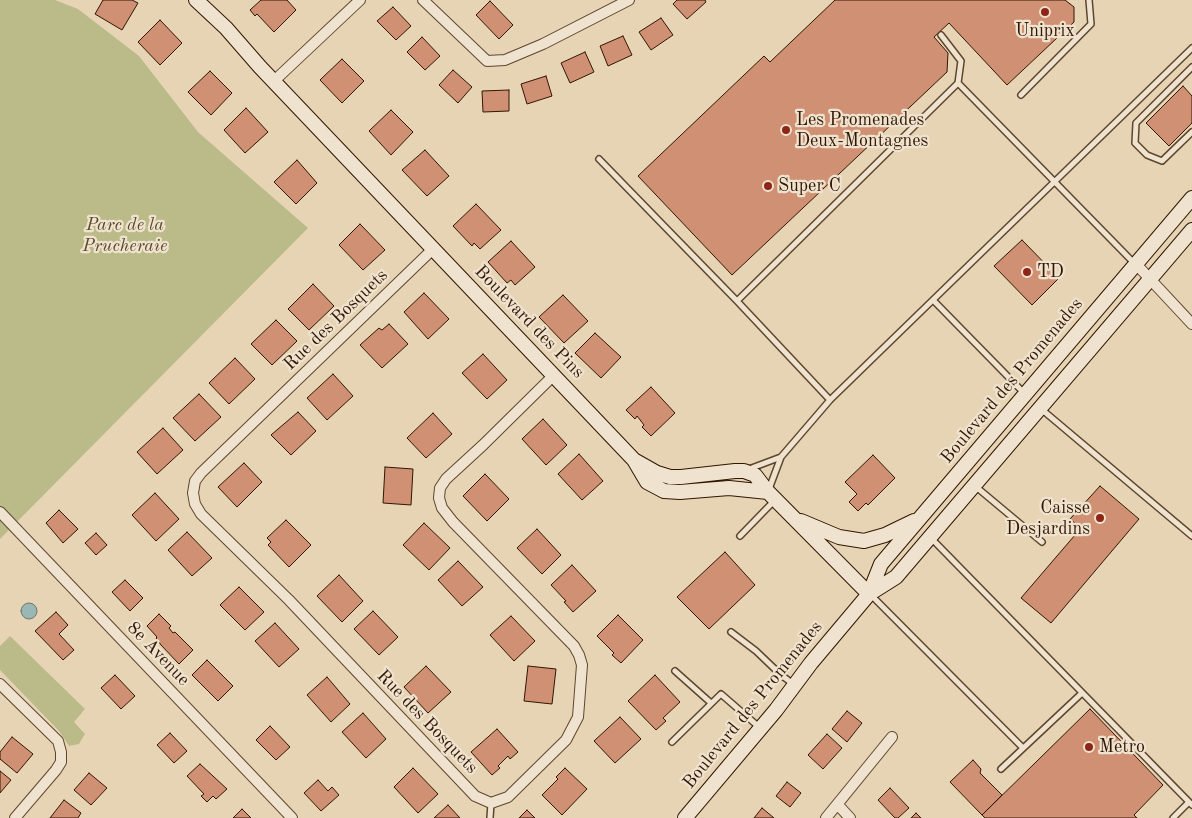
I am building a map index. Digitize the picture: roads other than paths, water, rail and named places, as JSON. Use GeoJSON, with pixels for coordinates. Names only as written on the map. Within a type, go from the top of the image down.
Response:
{"type":"FeatureCollection","features":[{"type":"Feature","properties":{"kind":"street","name":"Boulevard des Pins"},"geometry":{"type":"LineString","coordinates":[[196,0],[226,28],[274,82],[634,460],[670,477],[744,471]]}},
{"type":"Feature","properties":{"kind":"street"},"geometry":{"type":"LineString","coordinates":[[274,82],[360,0]]}},
{"type":"Feature","properties":{"kind":"street"},"geometry":{"type":"LineString","coordinates":[[423,0],[487,61],[505,60],[543,44],[611,3],[629,0]]}},
{"type":"Feature","properties":{"kind":"street","name":"Boulevard des Promenades"},"geometry":{"type":"LineString","coordinates":[[869,594],[881,564],[1192,198]]}},
{"type":"Feature","properties":{"kind":"street","name":"Boulevard des Promenades"},"geometry":{"type":"LineString","coordinates":[[685,818],[761,728],[811,663],[869,594],[896,577],[1192,230]]}},
{"type":"Feature","properties":{"kind":"street","name":"Rue des Bosquets"},"geometry":{"type":"LineString","coordinates":[[433,249],[202,472],[195,481],[193,493],[195,504],[201,514],[289,600],[475,796],[491,803]]}},
{"type":"Feature","properties":{"kind":"street"},"geometry":{"type":"LineString","coordinates":[[1136,264],[1192,324]]}},
{"type":"Feature","properties":{"kind":"street"},"geometry":{"type":"LineString","coordinates":[[491,803],[508,797],[566,740],[578,717],[582,665],[574,646],[453,522],[442,508],[439,498],[440,488],[446,479],[554,375]]}},
{"type":"Feature","properties":{"kind":"street"},"geometry":{"type":"LineString","coordinates":[[634,460],[647,482],[664,490],[680,492],[729,488],[772,496]]}},
{"type":"Feature","properties":{"kind":"street"},"geometry":{"type":"LineString","coordinates":[[744,471],[758,478],[793,518],[869,594]]}},
{"type":"Feature","properties":{"kind":"street","name":"8e Avenue"},"geometry":{"type":"LineString","coordinates":[[0,512],[292,818]]}},
{"type":"Feature","properties":{"kind":"street"},"geometry":{"type":"LineString","coordinates":[[793,518],[839,537],[864,541],[885,535],[919,519]]}},
{"type":"Feature","properties":{"kind":"street"},"geometry":{"type":"LineString","coordinates":[[0,684],[58,741],[61,752],[61,762],[56,770],[15,818]]}},
{"type":"Feature","properties":{"kind":"street"},"geometry":{"type":"LineString","coordinates":[[826,818],[892,737]]}},
{"type":"Feature","properties":{"kind":"street"},"geometry":{"type":"LineString","coordinates":[[838,805],[850,818]]}},
{"type":"Feature","properties":{"kind":"lane"},"geometry":{"type":"LineString","coordinates":[[1021,95],[1091,24],[1090,0]]}},
{"type":"Feature","properties":{"kind":"lane"},"geometry":{"type":"LineString","coordinates":[[737,300],[958,83],[961,61],[941,35]]}},
{"type":"Feature","properties":{"kind":"lane"},"geometry":{"type":"LineString","coordinates":[[740,536],[772,496],[782,457],[830,400],[1192,48]]}},
{"type":"Feature","properties":{"kind":"lane"},"geometry":{"type":"LineString","coordinates":[[1192,66],[1136,123],[1135,143],[1147,155],[1162,161],[1192,132]]}},
{"type":"Feature","properties":{"kind":"lane"},"geometry":{"type":"LineString","coordinates":[[958,83],[1054,183],[1136,264]]}},
{"type":"Feature","properties":{"kind":"lane"},"geometry":{"type":"LineString","coordinates":[[599,159],[737,300],[830,400]]}},
{"type":"Feature","properties":{"kind":"lane"},"geometry":{"type":"LineString","coordinates":[[933,300],[1025,394]]}},
{"type":"Feature","properties":{"kind":"lane"},"geometry":{"type":"LineString","coordinates":[[1040,408],[1192,536]]}},
{"type":"Feature","properties":{"kind":"lane"},"geometry":{"type":"LineString","coordinates":[[744,471],[782,457]]}},
{"type":"Feature","properties":{"kind":"lane"},"geometry":{"type":"LineString","coordinates":[[974,486],[1042,542]]}},
{"type":"Feature","properties":{"kind":"lane"},"geometry":{"type":"LineString","coordinates":[[930,537],[1190,803],[1173,818]]}},
{"type":"Feature","properties":{"kind":"lane"},"geometry":{"type":"LineString","coordinates":[[869,594],[1023,748]]}},
{"type":"Feature","properties":{"kind":"lane"},"geometry":{"type":"LineString","coordinates":[[732,632],[795,686]]}},
{"type":"Feature","properties":{"kind":"lane"},"geometry":{"type":"LineString","coordinates":[[675,671],[711,703]]}},
{"type":"Feature","properties":{"kind":"lane"},"geometry":{"type":"LineString","coordinates":[[1001,769],[1082,693]]}},
{"type":"Feature","properties":{"kind":"lane"},"geometry":{"type":"LineString","coordinates":[[672,742],[721,694],[761,728]]}},
{"type":"Feature","properties":{"kind":"lane"},"geometry":{"type":"LineString","coordinates":[[490,818],[491,803]]}},
{"type":"Feature","properties":{"kind":"water"},"geometry":{"type":"Polygon","coordinates":[[[26,603],[32,603],[37,608],[35,617],[26,619],[21,614],[21,608],[26,603]]]}},
{"type":"Feature","properties":{"kind":"place","name":"Uniprix"},"geometry":{"type":"Point","coordinates":[1045,12]}},
{"type":"Feature","properties":{"kind":"place","name":"Les Promenades Deux-Montagnes"},"geometry":{"type":"Point","coordinates":[786,130]}},
{"type":"Feature","properties":{"kind":"place","name":"Super C"},"geometry":{"type":"Point","coordinates":[768,186]}},
{"type":"Feature","properties":{"kind":"place","name":"TD"},"geometry":{"type":"Point","coordinates":[1027,272]}},
{"type":"Feature","properties":{"kind":"place","name":"Caisse Desjardins"},"geometry":{"type":"Point","coordinates":[1100,518]}},
{"type":"Feature","properties":{"kind":"place","name":"Metro"},"geometry":{"type":"Point","coordinates":[1089,747]}},
{"type":"Feature","properties":{"kind":"park label","name":"Parc de la Prucheraie"},"geometry":{"type":"Point","coordinates":[125,235]}}]}
